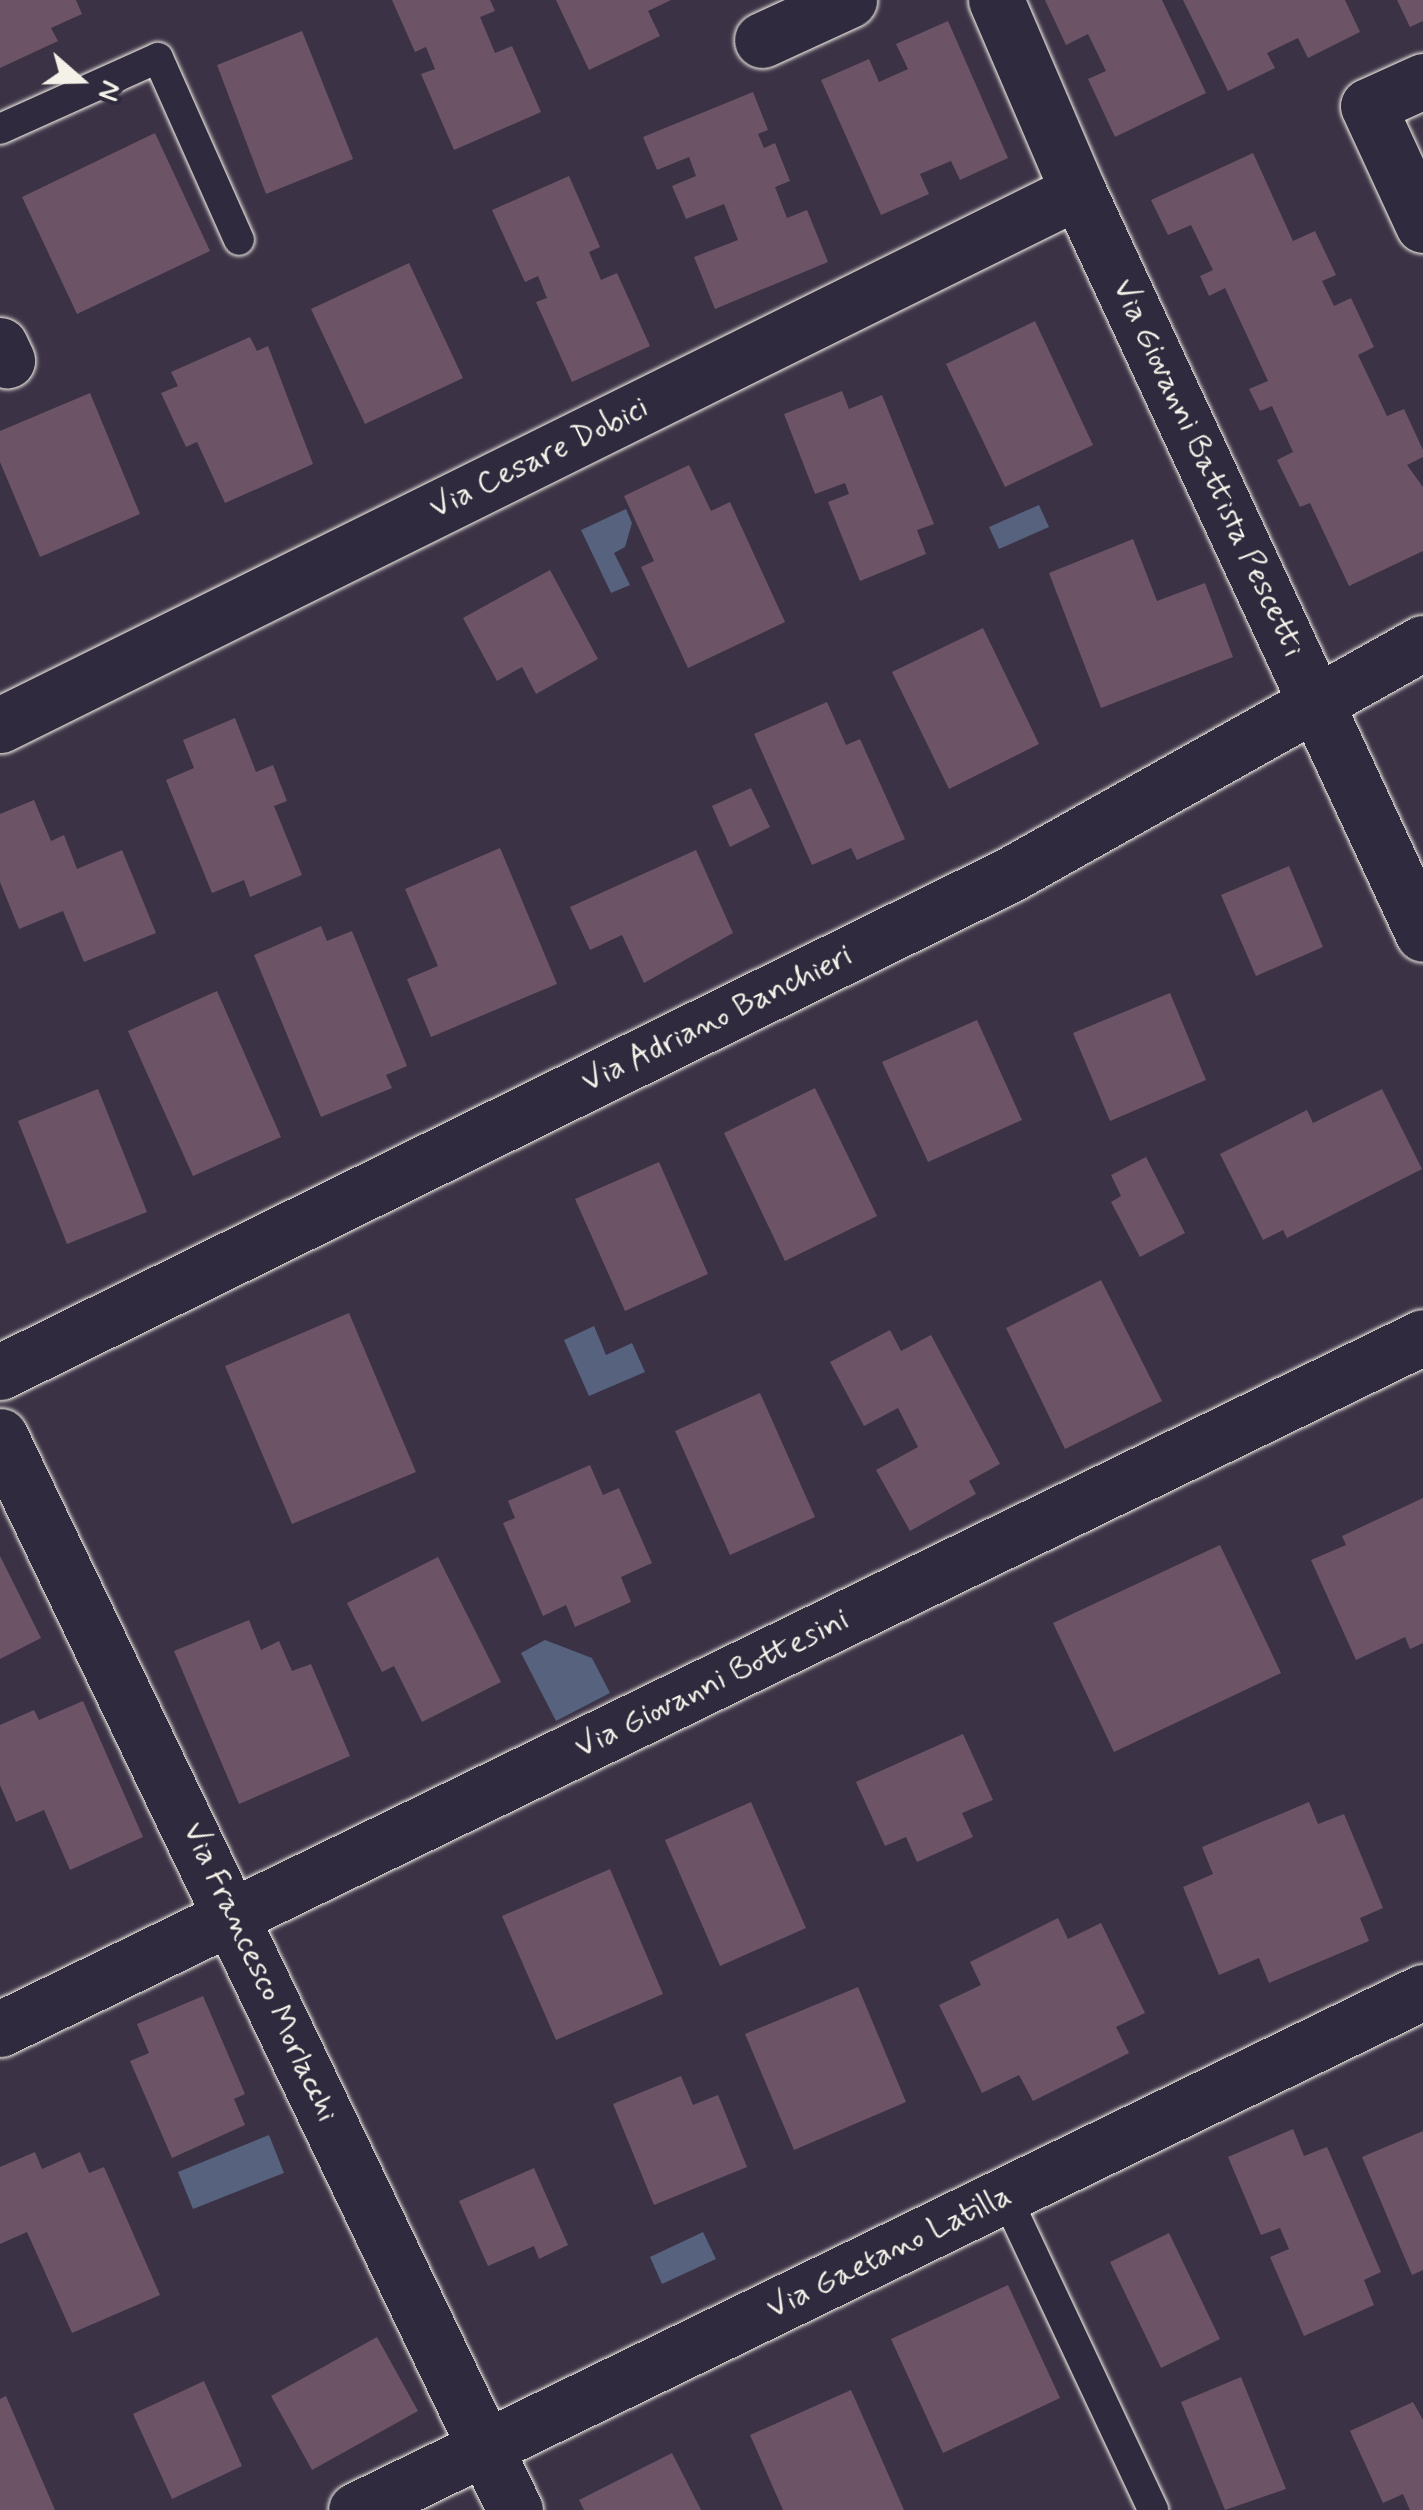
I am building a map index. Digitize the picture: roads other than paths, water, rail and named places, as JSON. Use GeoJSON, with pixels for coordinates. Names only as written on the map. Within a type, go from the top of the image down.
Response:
{"type":"FeatureCollection","features":[{"type":"Feature","properties":{"kind":"street"},"geometry":{"type":"LineString","coordinates":[[762,40],[850,0]]}},
{"type":"Feature","properties":{"kind":"street","name":"Via Giovanni Battista Pescetti"},"geometry":{"type":"LineString","coordinates":[[996,0],[1078,191],[1423,934]]}},
{"type":"Feature","properties":{"kind":"street"},"geometry":{"type":"LineString","coordinates":[[1423,82],[1368,106],[1423,225]]}},
{"type":"Feature","properties":{"kind":"street","name":"Via Cesare Dobici"},"geometry":{"type":"LineString","coordinates":[[0,725],[1078,191]]}},
{"type":"Feature","properties":{"kind":"street","name":"Via Adriano Banchieri"},"geometry":{"type":"LineString","coordinates":[[0,1372],[1010,874],[1423,643]]}},
{"type":"Feature","properties":{"kind":"street","name":"Via Giovanni Bottesini"},"geometry":{"type":"LineString","coordinates":[[0,2029],[1423,1337]]}},
{"type":"Feature","properties":{"kind":"street","name":"Via Francesco Morlacchi"},"geometry":{"type":"LineString","coordinates":[[0,1436],[235,1916],[515,2510]]}},
{"type":"Feature","properties":{"kind":"street","name":"Via Gaetano Latilla"},"geometry":{"type":"LineString","coordinates":[[356,2510],[1423,1992]]}},
{"type":"Feature","properties":{"kind":"lane"},"geometry":{"type":"LineString","coordinates":[[0,130],[158,58],[239,240]]}},
{"type":"Feature","properties":{"kind":"lane"},"geometry":{"type":"LineString","coordinates":[[1006,2195],[1153,2510]]}},
{"type":"Feature","properties":{"kind":"water"},"geometry":{"type":"Polygon","coordinates":[[[1039,505],[1049,527],[999,549],[989,527],[1039,505]]]}},
{"type":"Feature","properties":{"kind":"water"},"geometry":{"type":"Polygon","coordinates":[[[626,509],[632,523],[625,547],[614,553],[630,585],[611,593],[581,530],[626,509]]]}},
{"type":"Feature","properties":{"kind":"water"},"geometry":{"type":"Polygon","coordinates":[[[594,1326],[606,1355],[632,1343],[645,1372],[589,1396],[564,1340],[594,1326]]]}},
{"type":"Feature","properties":{"kind":"water"},"geometry":{"type":"Polygon","coordinates":[[[545,1640],[592,1658],[610,1693],[556,1721],[521,1653],[545,1640]]]}},
{"type":"Feature","properties":{"kind":"water"},"geometry":{"type":"Polygon","coordinates":[[[269,2135],[284,2173],[193,2209],[178,2172],[269,2135]]]}},
{"type":"Feature","properties":{"kind":"water"},"geometry":{"type":"Polygon","coordinates":[[[703,2232],[716,2259],[662,2284],[650,2257],[703,2232]]]}}]}
